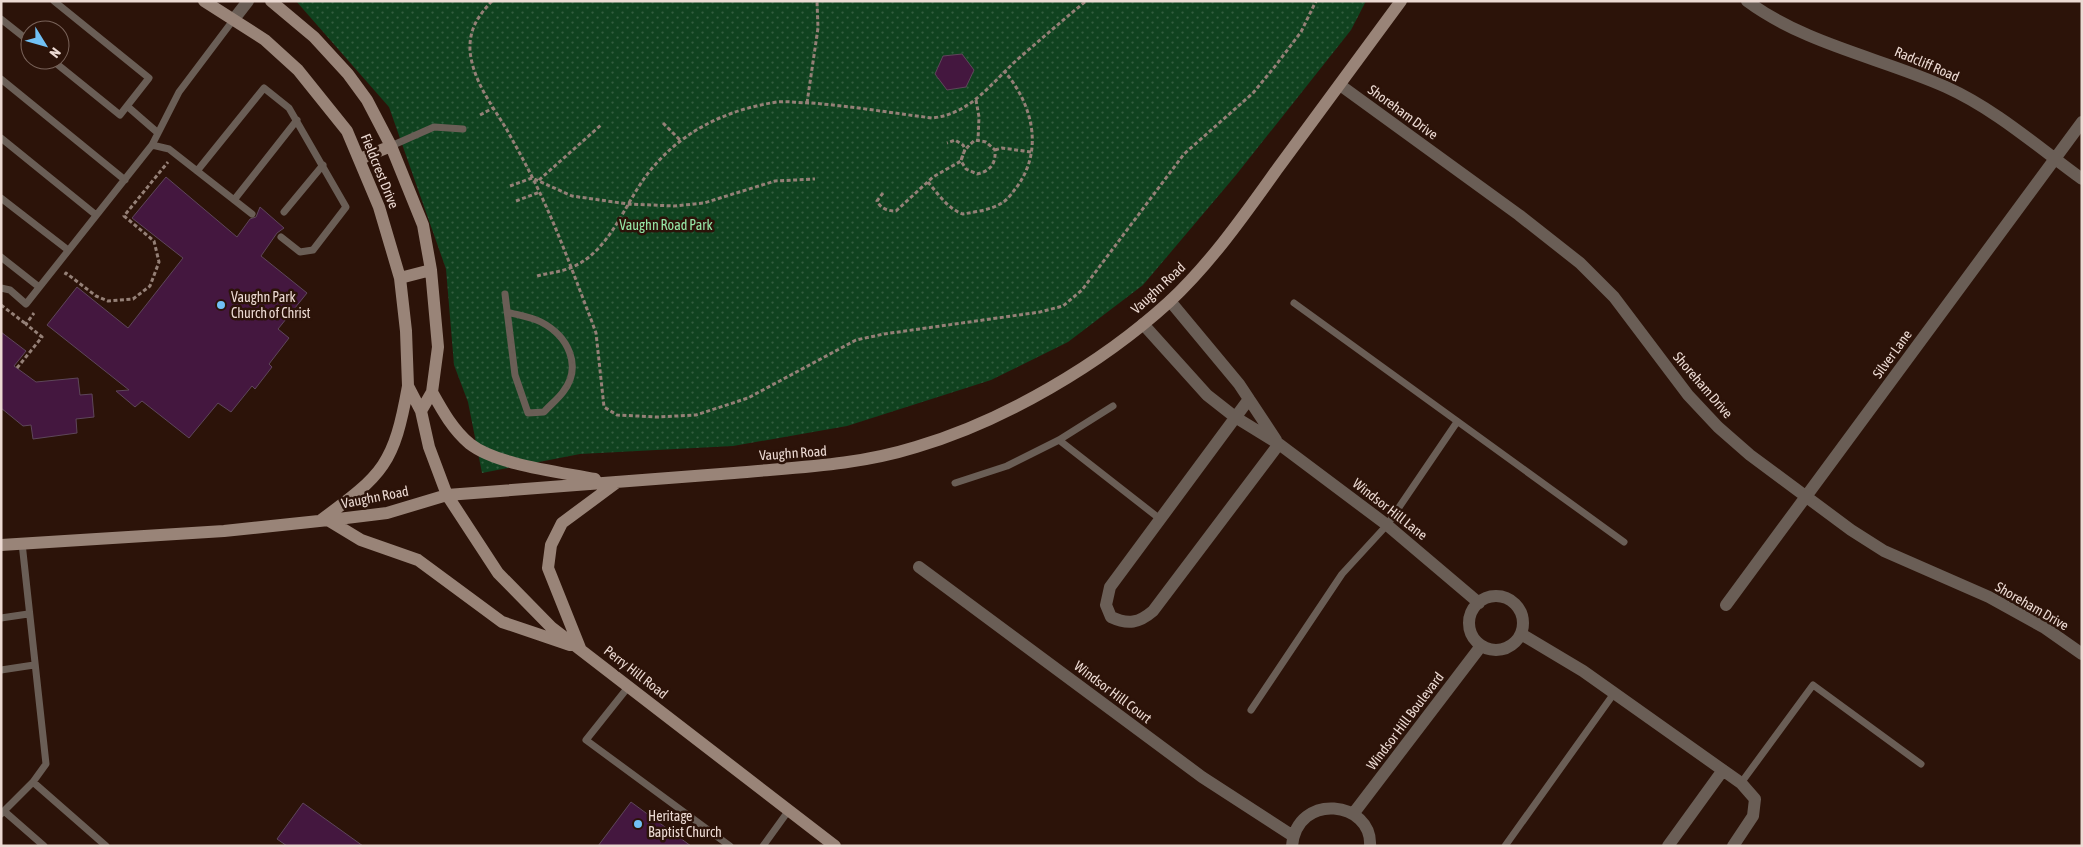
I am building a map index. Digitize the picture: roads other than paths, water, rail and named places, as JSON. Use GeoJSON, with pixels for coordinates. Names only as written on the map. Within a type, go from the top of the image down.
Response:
{"type":"FeatureCollection","features":[{"type":"Feature","properties":{"kind":"main road","name":"Fieldcrest Drive"},"geometry":{"type":"LineString","coordinates":[[204,1],[265,40],[298,70],[347,130],[379,206],[400,278],[406,331],[408,386],[421,411],[429,447],[447,495]]}},
{"type":"Feature","properties":{"kind":"main road","name":"Fieldcrest Drive"},"geometry":{"type":"LineString","coordinates":[[271,1],[314,36],[348,74],[367,100],[391,146],[423,225],[431,270],[438,347],[432,392],[421,411]]}},
{"type":"Feature","properties":{"kind":"main road","name":"Vaughn Road"},"geometry":{"type":"LineString","coordinates":[[1,545],[224,530],[324,521],[387,513],[447,495],[835,466],[915,448],[954,434],[1012,409],[1059,383],[1143,324],[1170,301],[1199,270],[1246,212],[1401,1]]}},
{"type":"Feature","properties":{"kind":"main road"},"geometry":{"type":"LineString","coordinates":[[360,159],[391,146]]}},
{"type":"Feature","properties":{"kind":"main road"},"geometry":{"type":"LineString","coordinates":[[400,278],[431,270]]}},
{"type":"Feature","properties":{"kind":"main road"},"geometry":{"type":"LineString","coordinates":[[408,386],[397,441],[387,462],[366,487],[324,521],[361,540],[418,560],[502,622],[580,648]]}},
{"type":"Feature","properties":{"kind":"main road"},"geometry":{"type":"LineString","coordinates":[[432,392],[448,420],[470,444],[500,459],[614,483]]}},
{"type":"Feature","properties":{"kind":"main road"},"geometry":{"type":"LineString","coordinates":[[580,648],[548,568],[551,545],[562,523],[614,483]]}},
{"type":"Feature","properties":{"kind":"main road","name":"Perry Hill Road"},"geometry":{"type":"LineString","coordinates":[[447,495],[498,573],[536,613],[835,846]]}},
{"type":"Feature","properties":{"kind":"street"},"geometry":{"type":"LineString","coordinates":[[234,19],[248,1]]}},
{"type":"Feature","properties":{"kind":"street","name":"Radcliff Road"},"geometry":{"type":"LineString","coordinates":[[1746,1],[1804,33],[1948,88],[1995,115],[2082,179]]}},
{"type":"Feature","properties":{"kind":"street","name":"Shoreham Drive"},"geometry":{"type":"LineString","coordinates":[[1340,85],[1512,209],[1580,263],[1614,297],[1688,394],[1718,427],[1750,455],[1884,551],[1989,597],[2045,628],[2082,654]]}},
{"type":"Feature","properties":{"kind":"street","name":"Silver Lane"},"geometry":{"type":"LineString","coordinates":[[1726,605],[2082,122]]}},
{"type":"Feature","properties":{"kind":"street","name":"Windsor Hill Lane"},"geometry":{"type":"LineString","coordinates":[[1170,301],[1239,384],[1279,444]]}},
{"type":"Feature","properties":{"kind":"street","name":"Windsor Hill Lane"},"geometry":{"type":"LineString","coordinates":[[1143,324],[1207,395],[1235,417],[1279,444],[1388,525],[1478,603]]}},
{"type":"Feature","properties":{"kind":"street"},"geometry":{"type":"LineString","coordinates":[[1249,399],[1110,587],[1106,605],[1111,617],[1123,623],[1141,621],[1153,611],[1279,444]]}},
{"type":"Feature","properties":{"kind":"street","name":"Windsor Hill Court"},"geometry":{"type":"LineString","coordinates":[[919,567],[1202,777],[1293,841]]}},
{"type":"Feature","properties":{"kind":"street"},"geometry":{"type":"LineString","coordinates":[[1492,596],[1510,600],[1518,607],[1522,616],[1521,634],[1516,642],[1499,650],[1481,646],[1473,638],[1470,629],[1470,619],[1478,603],[1492,596]]}},
{"type":"Feature","properties":{"kind":"street"},"geometry":{"type":"LineString","coordinates":[[1521,634],[1615,692],[1741,783],[1755,799],[1753,816],[1735,845]]}},
{"type":"Feature","properties":{"kind":"street","name":"Windsor Hill Boulevard"},"geometry":{"type":"LineString","coordinates":[[1353,814],[1481,646]]}},
{"type":"Feature","properties":{"kind":"street"},"geometry":{"type":"LineString","coordinates":[[1668,846],[1723,770]]}},
{"type":"Feature","properties":{"kind":"street"},"geometry":{"type":"LineString","coordinates":[[1293,841],[1300,823],[1314,811],[1334,808],[1353,814],[1366,828],[1370,846]]}},
{"type":"Feature","properties":{"kind":"lane"},"geometry":{"type":"LineString","coordinates":[[54,1],[150,78],[120,115],[64,70]]}},
{"type":"Feature","properties":{"kind":"lane"},"geometry":{"type":"LineString","coordinates":[[1,19],[20,34]]}},
{"type":"Feature","properties":{"kind":"lane"},"geometry":{"type":"LineString","coordinates":[[1,288],[10,290],[26,304],[152,145],[179,92],[234,19]]}},
{"type":"Feature","properties":{"kind":"lane"},"geometry":{"type":"LineString","coordinates":[[1,79],[125,180]]}},
{"type":"Feature","properties":{"kind":"lane"},"geometry":{"type":"LineString","coordinates":[[197,171],[264,88],[289,108],[346,207],[313,250],[300,252],[281,237]]}},
{"type":"Feature","properties":{"kind":"lane"},"geometry":{"type":"LineString","coordinates":[[127,106],[158,133]]}},
{"type":"Feature","properties":{"kind":"lane"},"geometry":{"type":"LineString","coordinates":[[234,200],[297,120]]}},
{"type":"Feature","properties":{"kind":"lane"},"geometry":{"type":"LineString","coordinates":[[391,146],[434,127],[463,129]]}},
{"type":"Feature","properties":{"kind":"lane"},"geometry":{"type":"LineString","coordinates":[[1,138],[96,215]]}},
{"type":"Feature","properties":{"kind":"lane"},"geometry":{"type":"LineString","coordinates":[[152,145],[169,149],[252,214]]}},
{"type":"Feature","properties":{"kind":"lane"},"geometry":{"type":"LineString","coordinates":[[284,212],[323,165]]}},
{"type":"Feature","properties":{"kind":"lane"},"geometry":{"type":"LineString","coordinates":[[1,198],[68,250]]}},
{"type":"Feature","properties":{"kind":"lane"},"geometry":{"type":"LineString","coordinates":[[1,257],[39,287]]}},
{"type":"Feature","properties":{"kind":"lane"},"geometry":{"type":"LineString","coordinates":[[505,294],[507,312],[515,375],[528,413],[544,412],[564,392],[574,370],[570,350],[559,337],[541,322],[507,312]]}},
{"type":"Feature","properties":{"kind":"lane"},"geometry":{"type":"LineString","coordinates":[[1294,303],[1624,542]]}},
{"type":"Feature","properties":{"kind":"lane"},"geometry":{"type":"LineString","coordinates":[[955,483],[1007,466],[1059,440],[1113,406]]}},
{"type":"Feature","properties":{"kind":"lane"},"geometry":{"type":"LineString","coordinates":[[1251,710],[1342,574],[1388,525],[1457,422]]}},
{"type":"Feature","properties":{"kind":"lane"},"geometry":{"type":"LineString","coordinates":[[1059,440],[1160,519]]}},
{"type":"Feature","properties":{"kind":"lane"},"geometry":{"type":"LineString","coordinates":[[22,543],[28,614],[46,764],[33,782],[3,813],[44,846]]}},
{"type":"Feature","properties":{"kind":"lane"},"geometry":{"type":"LineString","coordinates":[[1,618],[28,614]]}},
{"type":"Feature","properties":{"kind":"lane"},"geometry":{"type":"LineString","coordinates":[[1,670],[34,665]]}},
{"type":"Feature","properties":{"kind":"lane"},"geometry":{"type":"LineString","coordinates":[[1741,783],[1813,685],[1920,764]]}},
{"type":"Feature","properties":{"kind":"lane"},"geometry":{"type":"LineString","coordinates":[[629,686],[586,740],[730,846]]}},
{"type":"Feature","properties":{"kind":"lane"},"geometry":{"type":"LineString","coordinates":[[1505,846],[1615,692]]}},
{"type":"Feature","properties":{"kind":"lane"},"geometry":{"type":"LineString","coordinates":[[33,782],[106,846]]}},
{"type":"Feature","properties":{"kind":"lane"},"geometry":{"type":"LineString","coordinates":[[762,846],[789,810]]}},
{"type":"Feature","properties":{"kind":"place","name":"Vaughn Park Church of Christ"},"geometry":{"type":"Point","coordinates":[221,305]}},
{"type":"Feature","properties":{"kind":"place","name":"Heritage Baptist Church"},"geometry":{"type":"Point","coordinates":[638,824]}},
{"type":"Feature","properties":{"kind":"park label","name":"Vaughn Road Park"},"geometry":{"type":"Point","coordinates":[666,225]}}]}
